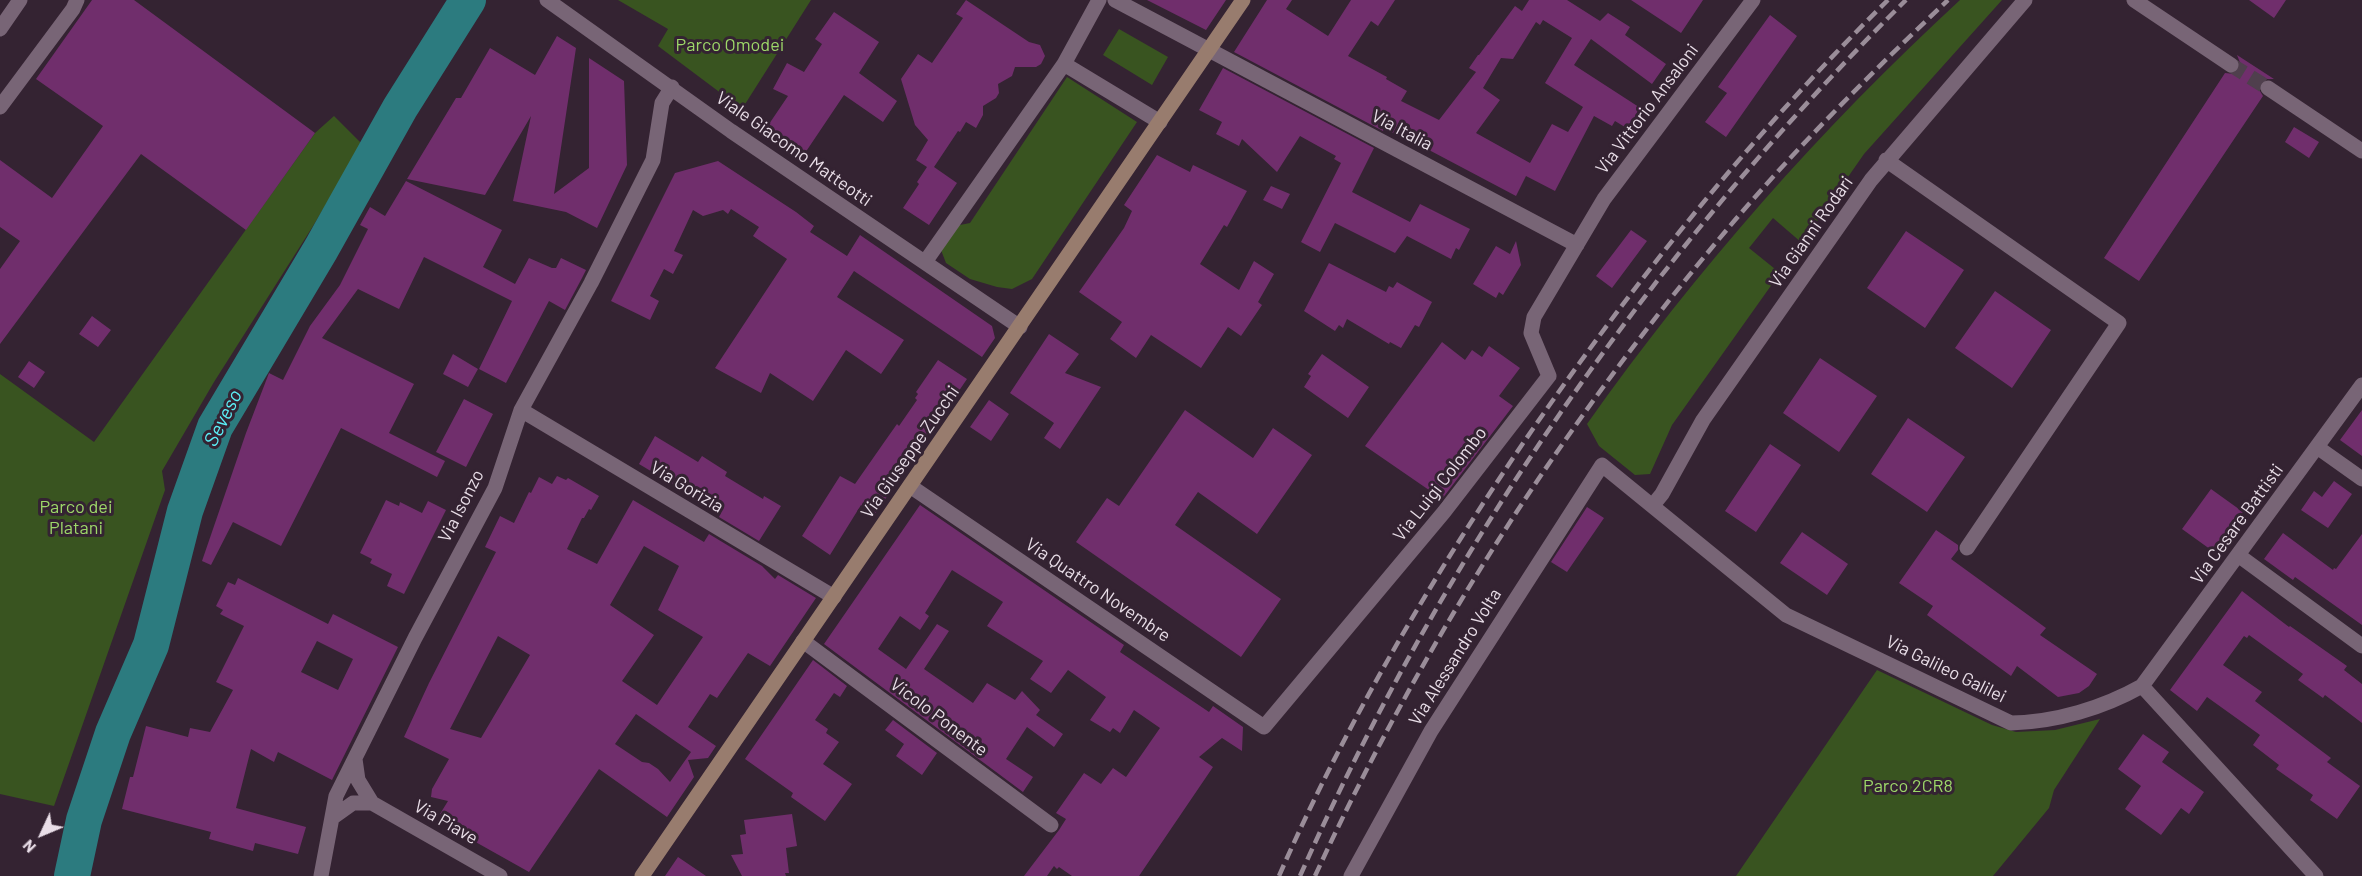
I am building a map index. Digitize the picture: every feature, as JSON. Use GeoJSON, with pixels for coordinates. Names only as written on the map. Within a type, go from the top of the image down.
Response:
{"type":"FeatureCollection","features":[{"type":"Feature","properties":{"kind":"street"},"geometry":{"type":"LineString","coordinates":[[0,29],[20,0]]}},
{"type":"Feature","properties":{"kind":"street"},"geometry":{"type":"LineString","coordinates":[[0,107],[73,9],[77,0]]}},
{"type":"Feature","properties":{"kind":"street","name":"Viale Giacomo Matteotti"},"geometry":{"type":"LineString","coordinates":[[547,0],[731,131],[1020,327]]}},
{"type":"Feature","properties":{"kind":"street"},"geometry":{"type":"LineString","coordinates":[[925,262],[1064,64],[1099,0]]}},
{"type":"Feature","properties":{"kind":"street","name":"Via Italia"},"geometry":{"type":"LineString","coordinates":[[1115,0],[1577,245]]}},
{"type":"Feature","properties":{"kind":"street","name":"Via Giuseppe Zucchi"},"geometry":{"type":"LineString","coordinates":[[642,876],[1243,0]]}},
{"type":"Feature","properties":{"kind":"street","name":"Via Vittorio Ansaloni"},"geometry":{"type":"LineString","coordinates":[[1577,245],[1604,199],[1753,0]]}},
{"type":"Feature","properties":{"kind":"street","name":"Via Gianni Rodari"},"geometry":{"type":"LineString","coordinates":[[1653,505],[1662,494],[1703,420],[1886,160],[2025,0]]}},
{"type":"Feature","properties":{"kind":"street"},"geometry":{"type":"LineString","coordinates":[[2134,0],[2230,65]]}},
{"type":"Feature","properties":{"kind":"street"},"geometry":{"type":"LineString","coordinates":[[1064,64],[1160,122]]}},
{"type":"Feature","properties":{"kind":"street","name":"Via Isonzo"},"geometry":{"type":"LineString","coordinates":[[321,876],[336,796],[415,638],[495,488],[521,410],[591,283],[652,160],[662,103],[672,87]]}},
{"type":"Feature","properties":{"kind":"street"},"geometry":{"type":"LineString","coordinates":[[2268,88],[2362,151]]}},
{"type":"Feature","properties":{"kind":"street"},"geometry":{"type":"LineString","coordinates":[[1886,160],[2119,323],[1967,548]]}},
{"type":"Feature","properties":{"kind":"street","name":"Via Luigi Colombo"},"geometry":{"type":"LineString","coordinates":[[1264,727],[1444,512],[1549,376],[1531,333],[1531,323],[1577,245]]}},
{"type":"Feature","properties":{"kind":"street","name":"Via Cesare Battisti"},"geometry":{"type":"LineString","coordinates":[[2142,686],[2362,385]]}},
{"type":"Feature","properties":{"kind":"street","name":"Via Gorizia"},"geometry":{"type":"LineString","coordinates":[[521,410],[834,597]]}},
{"type":"Feature","properties":{"kind":"street"},"geometry":{"type":"LineString","coordinates":[[2318,447],[2362,479]]}},
{"type":"Feature","properties":{"kind":"street","name":"Via Galileo Galilei"},"geometry":{"type":"LineString","coordinates":[[1602,465],[1786,615],[2011,723],[2039,722],[2106,704],[2142,686]]}},
{"type":"Feature","properties":{"kind":"street","name":"Via Alessandro Volta"},"geometry":{"type":"LineString","coordinates":[[1351,876],[1431,731],[1602,465]]}},
{"type":"Feature","properties":{"kind":"street","name":"Via Quattro Novembre"},"geometry":{"type":"LineString","coordinates":[[910,486],[1264,727]]}},
{"type":"Feature","properties":{"kind":"street"},"geometry":{"type":"LineString","coordinates":[[2238,555],[2362,646]]}},
{"type":"Feature","properties":{"kind":"street","name":"Vicolo Ponente"},"geometry":{"type":"LineString","coordinates":[[803,641],[1051,825]]}},
{"type":"Feature","properties":{"kind":"street"},"geometry":{"type":"LineString","coordinates":[[2142,686],[2316,876]]}},
{"type":"Feature","properties":{"kind":"street"},"geometry":{"type":"LineString","coordinates":[[355,759],[358,780],[372,803]]}},
{"type":"Feature","properties":{"kind":"street"},"geometry":{"type":"LineString","coordinates":[[332,818],[353,803],[372,803]]}},
{"type":"Feature","properties":{"kind":"street","name":"Via Piave"},"geometry":{"type":"LineString","coordinates":[[372,803],[500,876]]}},
{"type":"Feature","properties":{"kind":"green space","name":"Parco Omodei"},"geometry":{"type":"Polygon","coordinates":[[[618,0],[811,0],[742,109],[658,46],[668,29],[618,0]]]}},
{"type":"Feature","properties":{"kind":"green space"},"geometry":{"type":"Polygon","coordinates":[[[1960,0],[2002,0],[1864,154],[1802,243],[1773,218],[1749,248],[1780,273],[1672,425],[1650,474],[1635,475],[1599,446],[1587,424],[1672,311],[1762,202],[1858,99],[1960,0]]]}},
{"type":"Feature","properties":{"kind":"green space"},"geometry":{"type":"Polygon","coordinates":[[[1119,29],[1168,57],[1152,85],[1103,55],[1119,29]]]}},
{"type":"Feature","properties":{"kind":"green space"},"geometry":{"type":"Polygon","coordinates":[[[1067,77],[1137,122],[1032,279],[1012,289],[970,279],[946,263],[941,250],[955,226],[970,223],[1067,77]]]}},
{"type":"Feature","properties":{"kind":"green space","name":"Parco dei Platani"},"geometry":{"type":"Polygon","coordinates":[[[334,116],[362,144],[214,382],[162,471],[165,490],[54,806],[0,794],[0,374],[94,442],[315,133],[334,116]]]}},
{"type":"Feature","properties":{"kind":"green space","name":"Parco 2CR8"},"geometry":{"type":"Polygon","coordinates":[[[1877,670],[1992,725],[2016,732],[2055,730],[2100,719],[2054,790],[2049,808],[1993,876],[1736,876],[1877,670]]]}},
{"type":"Feature","properties":{"kind":"building"},"geometry":{"type":"Polygon","coordinates":[[[92,0],[134,0],[315,133],[246,230],[141,154],[0,344],[0,269],[20,241],[0,227],[0,160],[52,198],[103,126],[36,79],[92,0]]]}},
{"type":"Feature","properties":{"kind":"building"},"geometry":{"type":"Polygon","coordinates":[[[966,0],[1029,42],[1040,45],[1045,56],[1041,64],[1036,67],[1015,67],[1012,76],[998,84],[999,93],[996,98],[983,106],[983,115],[976,128],[966,122],[960,132],[958,131],[934,167],[957,183],[929,225],[903,208],[927,167],[916,160],[928,140],[915,125],[901,79],[918,54],[932,63],[963,18],[956,14],[966,0]]]}},
{"type":"Feature","properties":{"kind":"building"},"geometry":{"type":"Polygon","coordinates":[[[1147,0],[1226,0],[1206,30],[1147,0]]]}},
{"type":"Feature","properties":{"kind":"building"},"geometry":{"type":"Polygon","coordinates":[[[1267,0],[1292,0],[1286,9],[1328,36],[1351,0],[1395,0],[1378,26],[1371,21],[1348,56],[1387,77],[1386,79],[1407,91],[1401,101],[1439,120],[1476,72],[1469,68],[1478,55],[1515,6],[1522,11],[1529,0],[1567,0],[1600,21],[1608,13],[1630,27],[1625,35],[1666,64],[1652,84],[1591,39],[1574,65],[1645,111],[1633,132],[1615,121],[1612,126],[1594,116],[1555,191],[1526,176],[1516,196],[1412,141],[1411,143],[1384,128],[1383,131],[1234,52],[1267,0]],[[1543,20],[1540,25],[1536,22],[1513,59],[1501,58],[1483,88],[1500,100],[1476,133],[1530,163],[1552,124],[1568,132],[1583,107],[1545,83],[1572,38],[1543,20]]]}},
{"type":"Feature","properties":{"kind":"building"},"geometry":{"type":"Polygon","coordinates":[[[1631,0],[1703,0],[1681,33],[1631,0]]]}},
{"type":"Feature","properties":{"kind":"building"},"geometry":{"type":"Polygon","coordinates":[[[2249,0],[2286,0],[2274,18],[2249,0]]]}},
{"type":"Feature","properties":{"kind":"building"},"geometry":{"type":"Polygon","coordinates":[[[834,12],[879,42],[859,73],[897,101],[883,122],[844,95],[805,153],[767,127],[788,96],[773,89],[787,63],[804,72],[822,44],[815,39],[834,12]]]}},
{"type":"Feature","properties":{"kind":"building"},"geometry":{"type":"Polygon","coordinates":[[[1770,15],[1797,36],[1726,137],[1705,122],[1727,93],[1718,87],[1770,15]]]}},
{"type":"Feature","properties":{"kind":"building"},"geometry":{"type":"Polygon","coordinates":[[[557,36],[576,48],[554,194],[589,168],[589,58],[624,81],[627,165],[597,228],[566,212],[513,201],[531,116],[485,195],[407,179],[456,98],[461,98],[490,48],[535,75],[557,36]]]}},
{"type":"Feature","properties":{"kind":"building"},"geometry":{"type":"Polygon","coordinates":[[[2237,55],[2274,79],[2264,79],[2260,82],[2258,88],[2263,96],[2139,281],[2104,258],[2225,73],[2235,74],[2239,70],[2241,65],[2237,55]]]}},
{"type":"Feature","properties":{"kind":"building"},"geometry":{"type":"Polygon","coordinates":[[[1223,68],[1374,148],[1352,192],[1410,222],[1420,204],[1470,229],[1459,250],[1456,248],[1451,259],[1407,236],[1395,253],[1335,223],[1320,252],[1301,242],[1341,163],[1334,159],[1336,156],[1300,136],[1277,172],[1242,139],[1239,146],[1216,134],[1222,122],[1199,110],[1223,68]]]}},
{"type":"Feature","properties":{"kind":"building"},"geometry":{"type":"Polygon","coordinates":[[[2294,127],[2319,142],[2309,158],[2285,142],[2294,127]]]}},
{"type":"Feature","properties":{"kind":"building"},"geometry":{"type":"Polygon","coordinates":[[[1157,155],[1190,172],[1193,165],[1247,191],[1227,227],[1224,225],[1200,264],[1239,290],[1254,261],[1274,274],[1258,302],[1262,305],[1241,336],[1228,327],[1201,368],[1151,335],[1136,358],[1110,339],[1122,322],[1079,292],[1124,228],[1132,211],[1124,205],[1157,155]]]}},
{"type":"Feature","properties":{"kind":"building"},"geometry":{"type":"Polygon","coordinates":[[[718,161],[796,212],[814,226],[810,232],[847,256],[860,235],[992,326],[995,338],[982,357],[854,271],[837,297],[904,340],[881,374],[846,350],[813,401],[770,373],[761,393],[715,368],[787,259],[753,236],[759,227],[731,209],[728,214],[723,210],[703,216],[693,210],[674,251],[683,255],[673,274],[664,269],[650,296],[659,301],[650,320],[611,301],[675,173],[718,161]]]}},
{"type":"Feature","properties":{"kind":"building"},"geometry":{"type":"Polygon","coordinates":[[[406,181],[502,230],[483,267],[515,284],[529,258],[556,268],[561,258],[586,270],[565,310],[549,301],[506,383],[479,369],[512,301],[424,257],[399,309],[358,289],[322,338],[414,384],[389,433],[445,461],[437,477],[341,428],[281,546],[233,522],[211,565],[202,561],[269,373],[283,380],[310,326],[340,285],[368,229],[360,225],[370,207],[385,216],[406,181]]]}},
{"type":"Feature","properties":{"kind":"building"},"geometry":{"type":"Polygon","coordinates":[[[1271,186],[1290,194],[1282,209],[1263,200],[1271,186]]]}},
{"type":"Feature","properties":{"kind":"building"},"geometry":{"type":"Polygon","coordinates":[[[1631,230],[1647,241],[1612,288],[1596,276],[1631,230]]]}},
{"type":"Feature","properties":{"kind":"building"},"geometry":{"type":"Polygon","coordinates":[[[1906,231],[1964,270],[1925,328],[1867,288],[1906,231]]]}},
{"type":"Feature","properties":{"kind":"building"},"geometry":{"type":"Polygon","coordinates":[[[1516,241],[1521,265],[1503,295],[1499,292],[1496,298],[1473,284],[1496,246],[1510,254],[1516,241]]]}},
{"type":"Feature","properties":{"kind":"building"},"geometry":{"type":"Polygon","coordinates":[[[1329,263],[1386,292],[1389,286],[1393,288],[1397,282],[1432,302],[1419,327],[1415,325],[1401,348],[1390,342],[1389,344],[1347,319],[1343,328],[1339,325],[1335,331],[1304,311],[1329,263]]]}},
{"type":"Feature","properties":{"kind":"building"},"geometry":{"type":"Polygon","coordinates":[[[1995,291],[2051,330],[2012,388],[1955,348],[1995,291]]]}},
{"type":"Feature","properties":{"kind":"building"},"geometry":{"type":"Polygon","coordinates":[[[92,316],[111,330],[98,347],[79,334],[92,316]]]}},
{"type":"Feature","properties":{"kind":"building"},"geometry":{"type":"Polygon","coordinates":[[[1049,334],[1079,354],[1065,373],[1101,387],[1060,449],[1044,438],[1054,423],[1010,393],[1049,334]]]}},
{"type":"Feature","properties":{"kind":"building"},"geometry":{"type":"Polygon","coordinates":[[[1442,342],[1465,360],[1472,350],[1482,357],[1489,346],[1520,368],[1499,396],[1513,406],[1442,499],[1365,446],[1442,342]]]}},
{"type":"Feature","properties":{"kind":"building"},"geometry":{"type":"Polygon","coordinates":[[[453,354],[478,369],[468,387],[443,374],[453,354]]]}},
{"type":"Feature","properties":{"kind":"building"},"geometry":{"type":"Polygon","coordinates":[[[1322,354],[1369,387],[1348,418],[1304,387],[1311,376],[1308,374],[1322,354]]]}},
{"type":"Feature","properties":{"kind":"building"},"geometry":{"type":"Polygon","coordinates":[[[1820,358],[1877,396],[1839,452],[1783,413],[1820,358]]]}},
{"type":"Feature","properties":{"kind":"building"},"geometry":{"type":"Polygon","coordinates":[[[938,360],[967,379],[875,514],[861,505],[830,555],[802,536],[840,476],[855,484],[897,424],[899,426],[917,400],[916,392],[938,360]]]}},
{"type":"Feature","properties":{"kind":"building"},"geometry":{"type":"Polygon","coordinates":[[[29,361],[45,372],[34,388],[18,377],[29,361]]]}},
{"type":"Feature","properties":{"kind":"building"},"geometry":{"type":"Polygon","coordinates":[[[464,399],[493,414],[466,467],[436,452],[464,399]]]}},
{"type":"Feature","properties":{"kind":"building"},"geometry":{"type":"Polygon","coordinates":[[[989,400],[1009,414],[991,441],[970,427],[989,400]]]}},
{"type":"Feature","properties":{"kind":"building"},"geometry":{"type":"Polygon","coordinates":[[[1185,410],[1253,458],[1273,428],[1312,455],[1257,534],[1198,492],[1175,525],[1281,599],[1241,657],[1076,542],[1107,498],[1119,506],[1185,410]]]}},
{"type":"Feature","properties":{"kind":"building"},"geometry":{"type":"Polygon","coordinates":[[[2362,410],[2362,456],[2340,440],[2362,410]]]}},
{"type":"Feature","properties":{"kind":"building"},"geometry":{"type":"Polygon","coordinates":[[[1908,418],[1965,457],[1927,512],[1871,474],[1908,418]]]}},
{"type":"Feature","properties":{"kind":"building"},"geometry":{"type":"Polygon","coordinates":[[[655,436],[698,462],[702,456],[727,472],[725,476],[763,499],[764,496],[781,506],[759,541],[719,517],[721,513],[639,464],[655,436]]]}},
{"type":"Feature","properties":{"kind":"building"},"geometry":{"type":"Polygon","coordinates":[[[1770,444],[1801,465],[1756,532],[1725,511],[1770,444]]]}},
{"type":"Feature","properties":{"kind":"building"},"geometry":{"type":"Polygon","coordinates":[[[557,476],[566,480],[568,478],[599,496],[591,510],[589,509],[582,518],[567,549],[597,564],[633,500],[704,542],[709,534],[762,566],[775,579],[778,575],[816,598],[770,666],[748,653],[717,698],[710,694],[688,727],[716,746],[708,758],[688,760],[694,777],[667,817],[599,769],[529,872],[456,831],[459,825],[440,814],[448,801],[431,797],[432,789],[449,759],[404,737],[496,552],[485,547],[500,516],[514,523],[539,477],[552,484],[557,476]],[[644,546],[610,605],[654,635],[622,681],[657,705],[703,637],[658,610],[679,566],[644,546]],[[498,636],[450,729],[481,738],[530,655],[498,636]],[[636,714],[615,744],[642,762],[649,763],[658,769],[670,782],[691,752],[636,714]]]}},
{"type":"Feature","properties":{"kind":"building"},"geometry":{"type":"Polygon","coordinates":[[[2334,481],[2352,494],[2328,528],[2301,510],[2314,491],[2322,497],[2334,481]]]}},
{"type":"Feature","properties":{"kind":"building"},"geometry":{"type":"Polygon","coordinates":[[[2211,489],[2243,512],[2214,552],[2182,529],[2211,489]]]}},
{"type":"Feature","properties":{"kind":"building"},"geometry":{"type":"Polygon","coordinates":[[[386,500],[399,506],[400,502],[422,513],[428,501],[446,510],[404,594],[387,586],[392,574],[370,563],[372,559],[360,553],[386,500]]]}},
{"type":"Feature","properties":{"kind":"building"},"geometry":{"type":"Polygon","coordinates":[[[920,505],[1124,645],[1120,652],[1209,712],[1213,706],[1243,727],[1242,751],[1222,738],[1199,757],[1213,767],[1139,876],[1072,876],[1054,866],[1047,876],[1024,876],[1066,819],[1056,813],[1084,773],[1101,784],[1113,768],[1126,777],[1160,728],[1134,710],[1120,733],[1113,728],[1110,732],[1090,720],[1106,697],[1068,670],[1051,693],[1030,679],[1043,661],[987,626],[1003,602],[952,570],[925,613],[929,616],[920,630],[900,616],[878,649],[906,669],[937,624],[949,631],[924,669],[973,703],[987,683],[1015,700],[1022,691],[1040,710],[1036,715],[1063,734],[1054,747],[1027,727],[1006,759],[1033,777],[1023,792],[824,644],[920,505]]]}},
{"type":"Feature","properties":{"kind":"building"},"geometry":{"type":"Polygon","coordinates":[[[1587,507],[1604,518],[1567,572],[1551,562],[1587,507]]]}},
{"type":"Feature","properties":{"kind":"building"},"geometry":{"type":"Polygon","coordinates":[[[1936,530],[1958,545],[1958,550],[1951,559],[2046,628],[2040,635],[2097,674],[2089,686],[2079,693],[2058,697],[2017,666],[2011,676],[1927,615],[1933,606],[1899,583],[1936,530]]]}},
{"type":"Feature","properties":{"kind":"building"},"geometry":{"type":"Polygon","coordinates":[[[1802,532],[1848,564],[1827,595],[1780,563],[1802,532]]]}},
{"type":"Feature","properties":{"kind":"building"},"geometry":{"type":"Polygon","coordinates":[[[2283,533],[2333,570],[2362,534],[2362,625],[2295,577],[2293,580],[2264,559],[2283,533]]]}},
{"type":"Feature","properties":{"kind":"building"},"geometry":{"type":"Polygon","coordinates":[[[238,578],[328,624],[333,614],[398,647],[332,780],[278,752],[274,762],[251,749],[236,808],[306,827],[298,854],[255,843],[253,851],[209,839],[211,832],[122,809],[146,726],[188,737],[190,728],[210,732],[233,690],[216,682],[244,626],[220,614],[223,610],[216,606],[228,582],[235,585],[238,578]],[[317,641],[301,672],[338,690],[353,659],[317,641]]]}},
{"type":"Feature","properties":{"kind":"building"},"geometry":{"type":"Polygon","coordinates":[[[2242,591],[2289,627],[2347,666],[2344,670],[2362,684],[2362,723],[2325,695],[2323,698],[2298,680],[2303,674],[2249,635],[2247,638],[2244,636],[2223,665],[2262,692],[2255,701],[2331,758],[2327,762],[2360,786],[2337,819],[2310,800],[2313,795],[2276,769],[2279,765],[2253,745],[2260,735],[2207,697],[2197,711],[2170,690],[2242,591]]]}},
{"type":"Feature","properties":{"kind":"building"},"geometry":{"type":"Polygon","coordinates":[[[813,660],[847,686],[840,697],[834,693],[815,720],[828,729],[826,733],[839,742],[823,764],[852,784],[825,821],[791,797],[793,793],[745,759],[813,660]]]}},
{"type":"Feature","properties":{"kind":"building"},"geometry":{"type":"Polygon","coordinates":[[[893,720],[937,753],[922,775],[896,756],[904,744],[885,730],[893,720]]]}},
{"type":"Feature","properties":{"kind":"building"},"geometry":{"type":"Polygon","coordinates":[[[2143,734],[2169,752],[2162,762],[2204,792],[2189,814],[2181,808],[2161,835],[2125,809],[2141,786],[2118,769],[2143,734]]]}},
{"type":"Feature","properties":{"kind":"building"},"geometry":{"type":"Polygon","coordinates":[[[792,814],[797,846],[786,848],[789,873],[785,873],[786,876],[742,876],[731,855],[743,854],[740,835],[746,834],[744,820],[792,814]]]}},
{"type":"Feature","properties":{"kind":"building"},"geometry":{"type":"Polygon","coordinates":[[[678,857],[706,876],[665,876],[678,857]]]}},
{"type":"Feature","properties":{"kind":"waterway","name":"Seveso"},"geometry":{"type":"LineString","coordinates":[[72,876],[84,820],[113,733],[151,645],[185,511],[215,427],[321,249],[400,108],[468,0]]}},
{"type":"Feature","properties":{"kind":"tunnel"},"geometry":{"type":"LineString","coordinates":[[2231,65],[2268,88]]}},
{"type":"Feature","properties":{"kind":"railway"},"geometry":{"type":"LineString","coordinates":[[1279,876],[1330,768],[1387,662],[1480,508],[1555,397],[1689,220],[1786,107],[1888,0]]}},
{"type":"Feature","properties":{"kind":"railway"},"geometry":{"type":"LineString","coordinates":[[1300,876],[1357,755],[1420,637],[1489,522],[1562,410],[1641,302],[1725,197],[1813,96],[1906,0]]}},
{"type":"Feature","properties":{"kind":"railway"},"geometry":{"type":"LineString","coordinates":[[1315,876],[1357,788],[1451,617],[1502,534],[1613,373],[1760,191],[1838,107],[1948,0]]}}]}
